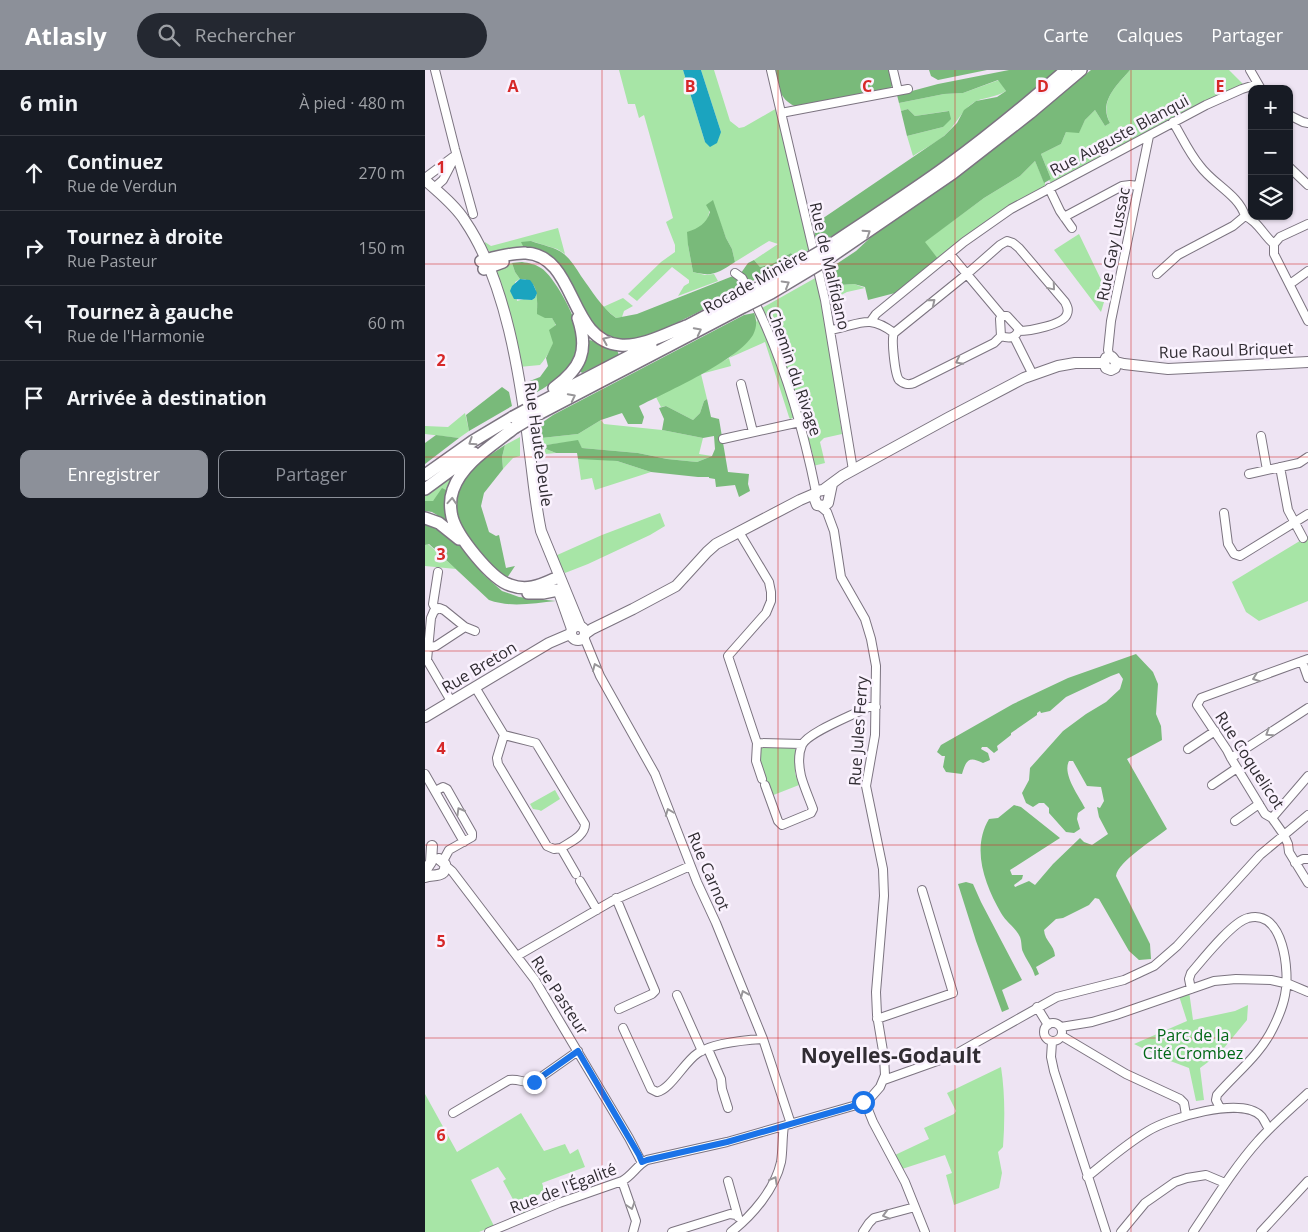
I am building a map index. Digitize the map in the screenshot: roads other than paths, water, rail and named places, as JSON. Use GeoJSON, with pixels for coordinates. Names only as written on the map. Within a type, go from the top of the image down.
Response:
{"type":"FeatureCollection","features":[{"type":"Feature","properties":{"kind":"highway","name":"Rocade Minière"},"geometry":{"type":"LineString","coordinates":[[824,255],[948,165],[1027,104],[1067,70]]}},
{"type":"Feature","properties":{"kind":"highway","name":"Rocade Minière"},"geometry":{"type":"LineString","coordinates":[[527,414],[745,301],[898,212],[960,168],[1081,70]]}},
{"type":"Feature","properties":{"kind":"highway"},"geometry":{"type":"LineString","coordinates":[[485,264],[528,253],[548,262],[562,279],[588,328],[611,343],[623,345],[636,344],[686,326]]}},
{"type":"Feature","properties":{"kind":"highway"},"geometry":{"type":"LineString","coordinates":[[485,264],[520,258],[533,260],[543,265],[559,282],[581,327],[583,348],[579,362],[564,381],[527,414]]}},
{"type":"Feature","properties":{"kind":"highway","name":"Rocade Minière"},"geometry":{"type":"LineString","coordinates":[[425,476],[473,441],[513,422],[686,326],[745,301]]}},
{"type":"Feature","properties":{"kind":"highway","name":"Rocade Minière"},"geometry":{"type":"LineString","coordinates":[[425,489],[513,422]]}},
{"type":"Feature","properties":{"kind":"highway"},"geometry":{"type":"LineString","coordinates":[[513,422],[462,473],[451,497],[452,516],[460,535],[486,569],[497,579],[510,586],[533,588],[554,579]]}},
{"type":"Feature","properties":{"kind":"highway"},"geometry":{"type":"LineString","coordinates":[[425,518],[439,523],[453,533],[484,571],[501,586],[515,591],[530,593],[561,589]]}},
{"type":"Feature","properties":{"kind":"main road"},"geometry":{"type":"LineString","coordinates":[[425,179],[450,202],[465,220],[485,264]]}},
{"type":"Feature","properties":{"kind":"main road","name":"Rue Haute Deule"},"geometry":{"type":"LineString","coordinates":[[485,264],[498,305],[513,374],[536,531],[554,579],[572,607],[580,632]]}},
{"type":"Feature","properties":{"kind":"main road","name":"Rue Haute Deule"},"geometry":{"type":"LineString","coordinates":[[485,264],[506,318],[513,348],[529,443],[537,514],[541,530],[561,589],[580,632]]}},
{"type":"Feature","properties":{"kind":"main road","name":"Rue Raoul Briquet"},"geometry":{"type":"LineString","coordinates":[[739,532],[803,498],[822,496],[853,470],[1033,374],[1057,366],[1110,361],[1184,369],[1308,362]]}},
{"type":"Feature","properties":{"kind":"main road","name":"Rue Breton"},"geometry":{"type":"LineString","coordinates":[[425,717],[549,643],[580,632],[676,586],[713,547],[739,532]]}},
{"type":"Feature","properties":{"kind":"street"},"geometry":{"type":"LineString","coordinates":[[435,70],[473,214]]}},
{"type":"Feature","properties":{"kind":"street","name":"Rue de Malfidano"},"geometry":{"type":"LineString","coordinates":[[771,70],[831,330],[853,470]]}},
{"type":"Feature","properties":{"kind":"street"},"geometry":{"type":"LineString","coordinates":[[893,70],[898,91]]}},
{"type":"Feature","properties":{"kind":"street"},"geometry":{"type":"LineString","coordinates":[[1250,70],[1258,85]]}},
{"type":"Feature","properties":{"kind":"street","name":"Rue Auguste Blanqui"},"geometry":{"type":"LineString","coordinates":[[871,321],[876,314],[998,218],[1049,188],[1173,122],[1215,101],[1248,88]]}},
{"type":"Feature","properties":{"kind":"street"},"geometry":{"type":"LineString","coordinates":[[781,113],[908,89]]}},
{"type":"Feature","properties":{"kind":"street"},"geometry":{"type":"LineString","coordinates":[[1293,117],[1308,123]]}},
{"type":"Feature","properties":{"kind":"street"},"geometry":{"type":"LineString","coordinates":[[1173,122],[1200,166],[1215,183],[1240,204],[1245,216],[1253,219],[1274,244]]}},
{"type":"Feature","properties":{"kind":"street","name":"Rue Gay Lussac"},"geometry":{"type":"LineString","coordinates":[[1110,361],[1108,350],[1111,321],[1149,136]]}},
{"type":"Feature","properties":{"kind":"street"},"geometry":{"type":"LineString","coordinates":[[425,179],[457,154]]}},
{"type":"Feature","properties":{"kind":"street"},"geometry":{"type":"LineString","coordinates":[[435,188],[443,180],[457,154]]}},
{"type":"Feature","properties":{"kind":"street"},"geometry":{"type":"LineString","coordinates":[[1293,171],[1308,185]]}},
{"type":"Feature","properties":{"kind":"street"},"geometry":{"type":"LineString","coordinates":[[1064,217],[1125,185],[1138,186]]}},
{"type":"Feature","properties":{"kind":"street"},"geometry":{"type":"LineString","coordinates":[[1049,188],[1072,228]]}},
{"type":"Feature","properties":{"kind":"street"},"geometry":{"type":"LineString","coordinates":[[1157,274],[1178,255],[1233,226],[1245,216]]}},
{"type":"Feature","properties":{"kind":"street"},"geometry":{"type":"LineString","coordinates":[[1308,224],[1281,237],[1274,244],[1274,254],[1306,309],[1308,321]]}},
{"type":"Feature","properties":{"kind":"street"},"geometry":{"type":"LineString","coordinates":[[1001,336],[1007,338],[1025,331],[1057,323],[1067,315],[1068,308],[1019,248],[1007,241],[894,333],[892,340],[897,376],[899,380],[909,385],[994,343],[1001,336],[1000,320],[1002,316]]}},
{"type":"Feature","properties":{"kind":"street"},"geometry":{"type":"LineString","coordinates":[[950,254],[1002,316],[1007,316],[1019,329],[1016,334]]}},
{"type":"Feature","properties":{"kind":"street"},"geometry":{"type":"LineString","coordinates":[[1290,284],[1308,271]]}},
{"type":"Feature","properties":{"kind":"street","name":"Chemin du Rivage"},"geometry":{"type":"LineString","coordinates":[[735,273],[742,278],[763,317],[800,422],[822,496]]}},
{"type":"Feature","properties":{"kind":"street"},"geometry":{"type":"LineString","coordinates":[[831,330],[871,321],[879,323],[894,333]]}},
{"type":"Feature","properties":{"kind":"street"},"geometry":{"type":"LineString","coordinates":[[1016,334],[1033,374]]}},
{"type":"Feature","properties":{"kind":"street"},"geometry":{"type":"LineString","coordinates":[[741,384],[753,432]]}},
{"type":"Feature","properties":{"kind":"street"},"geometry":{"type":"LineString","coordinates":[[723,439],[800,422]]}},
{"type":"Feature","properties":{"kind":"street"},"geometry":{"type":"LineString","coordinates":[[1261,436],[1267,470]]}},
{"type":"Feature","properties":{"kind":"street"},"geometry":{"type":"LineString","coordinates":[[1249,474],[1299,463],[1308,458]]}},
{"type":"Feature","properties":{"kind":"street"},"geometry":{"type":"LineString","coordinates":[[1279,467],[1288,510],[1303,538]]}},
{"type":"Feature","properties":{"kind":"street","name":"Rue Jules Ferry"},"geometry":{"type":"LineString","coordinates":[[822,496],[838,546],[841,577],[865,619],[876,666],[874,745],[867,772],[866,786],[883,869],[883,896],[876,992],[877,1019],[885,1067],[883,1080]]}},
{"type":"Feature","properties":{"kind":"street"},"geometry":{"type":"LineString","coordinates":[[1224,513],[1228,544],[1234,554],[1238,556],[1244,555],[1308,514]]}},
{"type":"Feature","properties":{"kind":"street"},"geometry":{"type":"LineString","coordinates":[[739,532],[769,582],[771,601],[766,613],[728,656],[757,743],[756,760],[778,821],[782,824],[811,813],[813,809],[799,768],[802,744],[826,727],[868,707],[876,707]]}},
{"type":"Feature","properties":{"kind":"street"},"geometry":{"type":"LineString","coordinates":[[436,610],[433,604],[438,572]]}},
{"type":"Feature","properties":{"kind":"street"},"geometry":{"type":"LineString","coordinates":[[451,701],[427,660],[431,618],[439,608],[465,627],[475,631]]}},
{"type":"Feature","properties":{"kind":"street"},"geometry":{"type":"LineString","coordinates":[[428,648],[436,646],[465,627]]}},
{"type":"Feature","properties":{"kind":"street","name":"Rue Carnot"},"geometry":{"type":"LineString","coordinates":[[580,632],[599,676],[655,774],[690,866],[716,923],[763,1039],[788,1125]]}},
{"type":"Feature","properties":{"kind":"street"},"geometry":{"type":"LineString","coordinates":[[1305,660],[1308,678]]}},
{"type":"Feature","properties":{"kind":"street","name":"Rue Coquelicot"},"geometry":{"type":"LineString","coordinates":[[1305,660],[1201,698],[1197,705],[1199,710],[1207,717],[1265,814],[1272,818],[1284,835],[1289,852],[1308,883]]}},
{"type":"Feature","properties":{"kind":"street"},"geometry":{"type":"LineString","coordinates":[[475,687],[504,735],[537,743],[585,824],[583,833],[561,848],[554,849],[547,846],[498,764],[497,758],[504,735]]}},
{"type":"Feature","properties":{"kind":"street"},"geometry":{"type":"LineString","coordinates":[[1231,758],[1308,708]]}},
{"type":"Feature","properties":{"kind":"street"},"geometry":{"type":"LineString","coordinates":[[1188,749],[1215,731]]}},
{"type":"Feature","properties":{"kind":"street"},"geometry":{"type":"LineString","coordinates":[[757,743],[802,744]]}},
{"type":"Feature","properties":{"kind":"street"},"geometry":{"type":"LineString","coordinates":[[1212,785],[1237,768]]}},
{"type":"Feature","properties":{"kind":"street"},"geometry":{"type":"LineString","coordinates":[[425,774],[464,842]]}},
{"type":"Feature","properties":{"kind":"street"},"geometry":{"type":"LineString","coordinates":[[1272,818],[1308,776]]}},
{"type":"Feature","properties":{"kind":"street"},"geometry":{"type":"LineString","coordinates":[[434,862],[449,850],[472,837],[472,833],[447,789],[443,787],[435,791]]}},
{"type":"Feature","properties":{"kind":"street"},"geometry":{"type":"LineString","coordinates":[[1235,821],[1259,804]]}},
{"type":"Feature","properties":{"kind":"street"},"geometry":{"type":"LineString","coordinates":[[642,1162],[727,1142],[850,1107],[863,1106],[880,1087],[883,1080],[954,1055],[1057,997],[1124,980],[1154,966],[1177,946],[1255,860],[1308,815]]}},
{"type":"Feature","properties":{"kind":"street"},"geometry":{"type":"LineString","coordinates":[[561,848],[597,910]]}},
{"type":"Feature","properties":{"kind":"street"},"geometry":{"type":"LineString","coordinates":[[1295,863],[1308,858]]}},
{"type":"Feature","properties":{"kind":"street","name":"Rue Pasteur"},"geometry":{"type":"LineString","coordinates":[[434,862],[455,877],[535,980],[642,1162]]}},
{"type":"Feature","properties":{"kind":"street"},"geometry":{"type":"LineString","coordinates":[[517,956],[616,898],[690,866]]}},
{"type":"Feature","properties":{"kind":"street"},"geometry":{"type":"LineString","coordinates":[[877,1019],[955,997],[923,890]]}},
{"type":"Feature","properties":{"kind":"street"},"geometry":{"type":"LineString","coordinates":[[616,898],[655,991],[619,1008]]}},
{"type":"Feature","properties":{"kind":"street"},"geometry":{"type":"LineString","coordinates":[[1191,989],[1189,979],[1191,973],[1238,922],[1249,917],[1260,917],[1270,922],[1281,940],[1285,957],[1285,995],[1274,1027],[1256,1055],[1217,1095],[1216,1100],[1220,1108]]}},
{"type":"Feature","properties":{"kind":"street"},"geometry":{"type":"LineString","coordinates":[[1061,1027],[1092,1022],[1116,1015],[1213,981],[1236,978],[1271,980],[1286,983],[1308,992]]}},
{"type":"Feature","properties":{"kind":"street"},"geometry":{"type":"LineString","coordinates":[[677,995],[721,1079],[728,1108]]}},
{"type":"Feature","properties":{"kind":"street"},"geometry":{"type":"LineString","coordinates":[[1037,1007],[1047,1025]]}},
{"type":"Feature","properties":{"kind":"street"},"geometry":{"type":"LineString","coordinates":[[1056,1023],[1061,1027],[1062,1036],[1052,1042],[1047,1040],[1044,1035],[1044,1029],[1047,1025],[1056,1023]]}},
{"type":"Feature","properties":{"kind":"street"},"geometry":{"type":"LineString","coordinates":[[623,1028],[651,1089],[657,1092],[663,1091],[684,1065],[705,1050],[763,1039]]}},
{"type":"Feature","properties":{"kind":"street"},"geometry":{"type":"LineString","coordinates":[[1062,1036],[1126,1074],[1181,1099],[1184,1103],[1186,1115]]}},
{"type":"Feature","properties":{"kind":"street"},"geometry":{"type":"LineString","coordinates":[[1052,1042],[1051,1057],[1054,1071],[1106,1232]]}},
{"type":"Feature","properties":{"kind":"street"},"geometry":{"type":"LineString","coordinates":[[453,1113],[509,1080],[515,1078],[529,1083],[534,1082],[578,1051]]}},
{"type":"Feature","properties":{"kind":"street"},"geometry":{"type":"LineString","coordinates":[[1193,1232],[1244,1157],[1269,1129],[1308,1093]]}},
{"type":"Feature","properties":{"kind":"street"},"geometry":{"type":"LineString","coordinates":[[863,1106],[905,1182],[925,1232]]}},
{"type":"Feature","properties":{"kind":"street"},"geometry":{"type":"LineString","coordinates":[[1087,1177],[1122,1148],[1149,1130],[1186,1115],[1220,1108],[1247,1110],[1262,1116],[1269,1129]]}},
{"type":"Feature","properties":{"kind":"street"},"geometry":{"type":"LineString","coordinates":[[731,1232],[753,1213],[777,1175],[788,1125]]}},
{"type":"Feature","properties":{"kind":"street","name":"Rue de l'Égalité"},"geometry":{"type":"LineString","coordinates":[[489,1232],[559,1203],[622,1181],[631,1176],[642,1162]]}},
{"type":"Feature","properties":{"kind":"street"},"geometry":{"type":"LineString","coordinates":[[1121,1232],[1145,1203],[1175,1182],[1206,1175],[1225,1183]]}},
{"type":"Feature","properties":{"kind":"street"},"geometry":{"type":"LineString","coordinates":[[622,1181],[636,1221],[633,1232]]}},
{"type":"Feature","properties":{"kind":"street"},"geometry":{"type":"LineString","coordinates":[[728,1181],[736,1215],[743,1223]]}},
{"type":"Feature","properties":{"kind":"street"},"geometry":{"type":"LineString","coordinates":[[1261,1232],[1307,1185]]}},
{"type":"Feature","properties":{"kind":"street"},"geometry":{"type":"LineString","coordinates":[[863,1232],[874,1218],[915,1207]]}},
{"type":"Feature","properties":{"kind":"street"},"geometry":{"type":"LineString","coordinates":[[672,1232],[730,1214],[736,1215]]}},
{"type":"Feature","properties":{"kind":"water"},"geometry":{"type":"Polygon","coordinates":[[[683,70],[701,70],[721,132],[717,143],[710,147],[705,142],[683,70]]]}},
{"type":"Feature","properties":{"kind":"water"},"geometry":{"type":"Polygon","coordinates":[[[520,279],[530,280],[537,293],[535,298],[532,300],[514,299],[510,291],[512,286],[520,279]]]}},
{"type":"Feature","properties":{"kind":"district","name":"Noyelles-Godault"},"geometry":{"type":"Point","coordinates":[891,1056]}},
{"type":"Feature","properties":{"kind":"park label","name":"Parc de la Cité Crombez"},"geometry":{"type":"Point","coordinates":[1193,1044]}}]}
